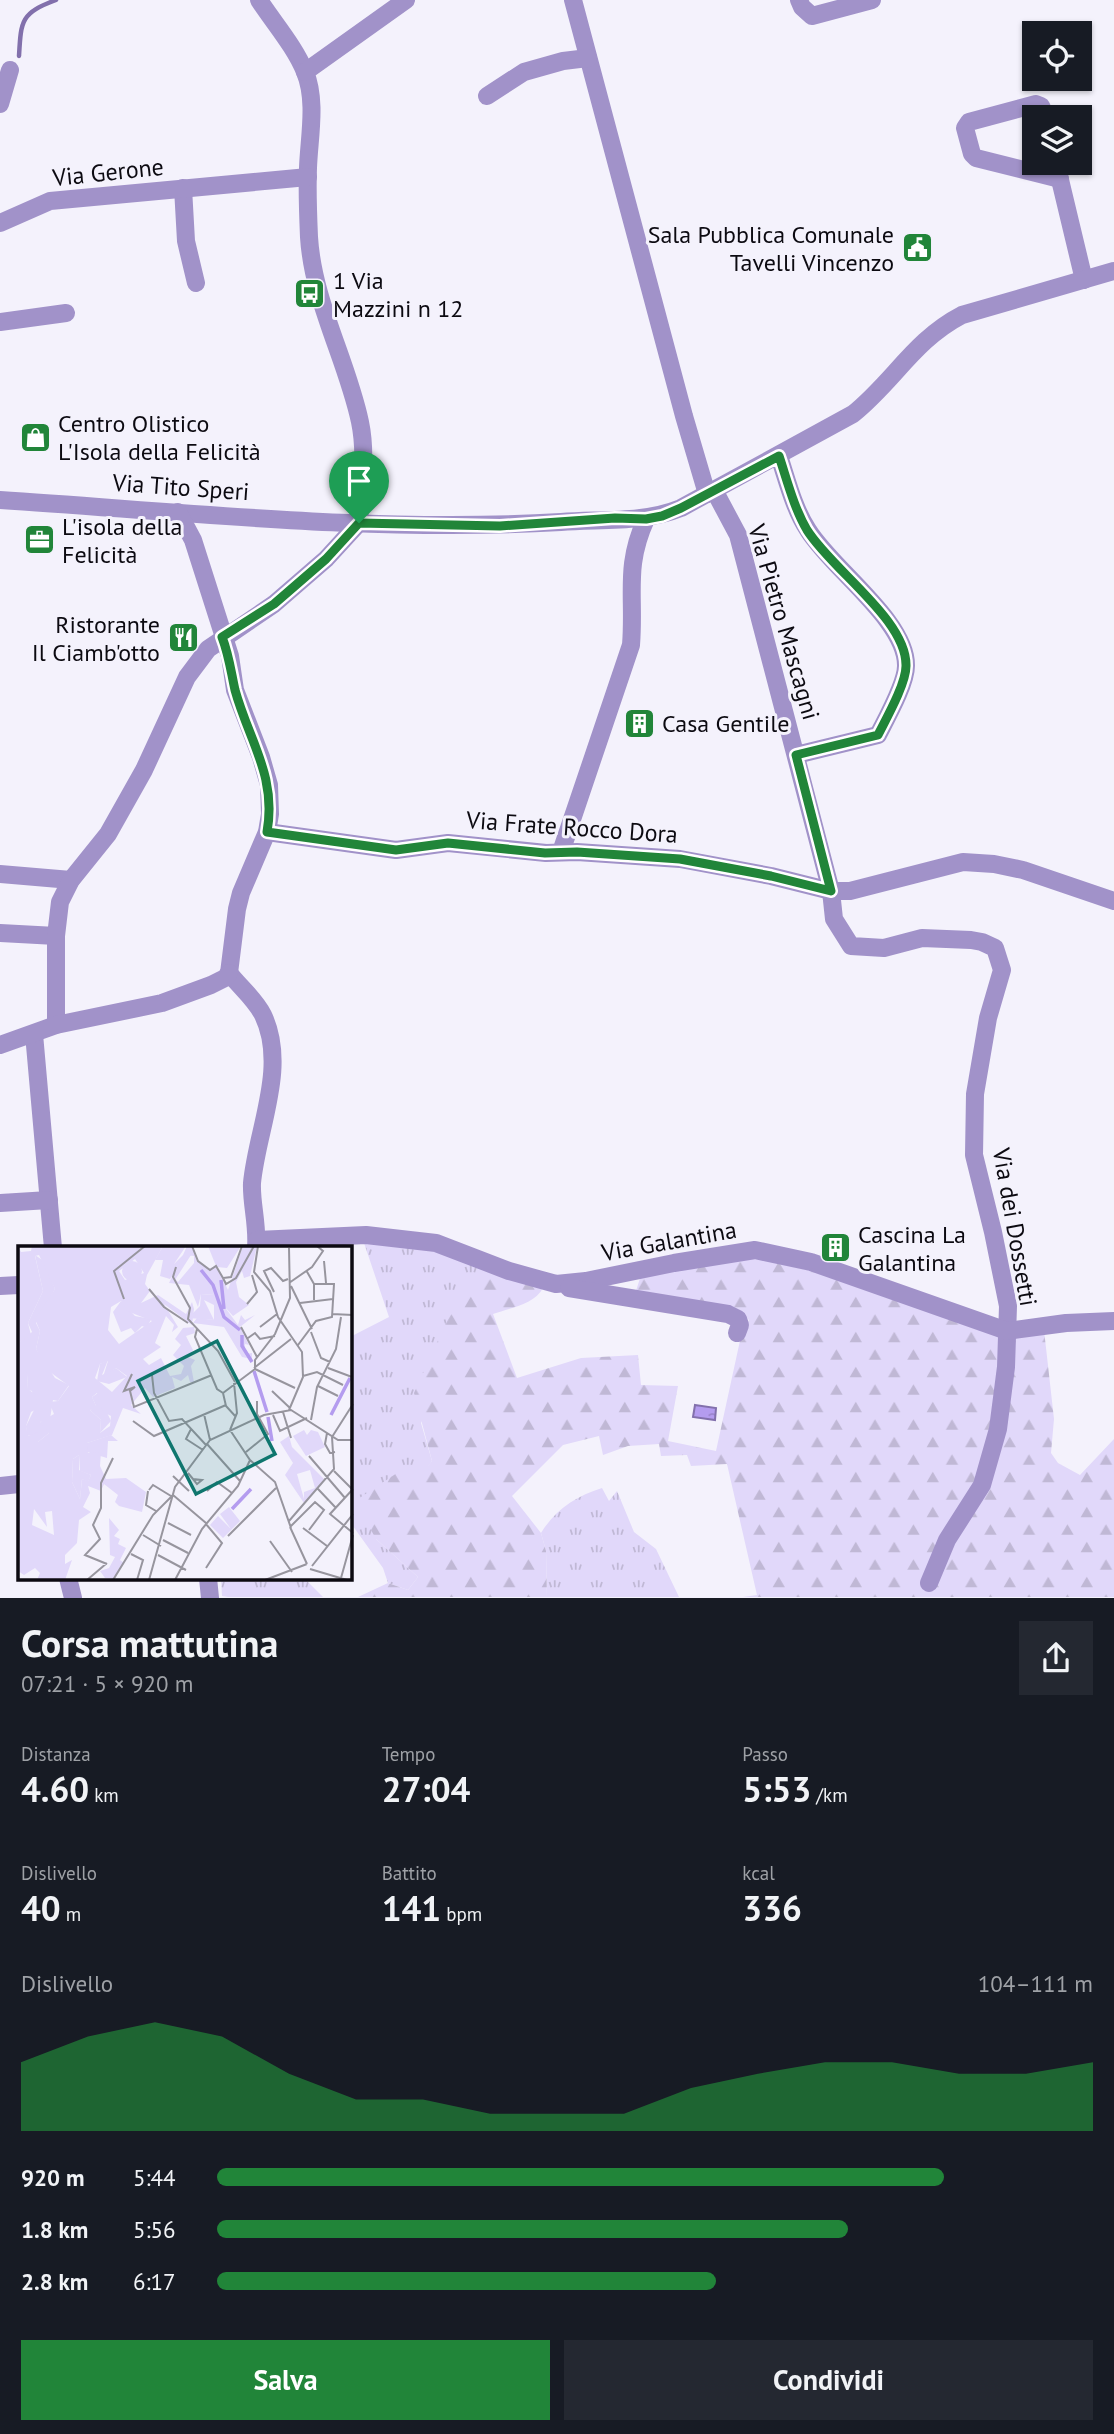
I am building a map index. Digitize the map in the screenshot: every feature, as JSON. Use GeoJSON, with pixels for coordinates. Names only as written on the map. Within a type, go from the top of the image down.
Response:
{"type":"FeatureCollection","features":[{"type":"Feature","properties":{"kind":"street"},"geometry":{"type":"LineString","coordinates":[[56,1025],[55,936],[60,902],[71,880],[108,834],[144,770],[187,677],[208,649],[274,604],[326,559],[359,523],[364,450],[360,422],[317,284],[309,240],[311,105],[305,72],[260,0]]}},
{"type":"Feature","properties":{"kind":"street"},"geometry":{"type":"LineString","coordinates":[[305,72],[407,0]]}},
{"type":"Feature","properties":{"kind":"street","name":"Via Pietro Mascagni"},"geometry":{"type":"LineString","coordinates":[[573,0],[684,416],[711,492],[738,535],[831,891]]}},
{"type":"Feature","properties":{"kind":"street"},"geometry":{"type":"LineString","coordinates":[[799,0],[812,16],[872,0]]}},
{"type":"Feature","properties":{"kind":"street"},"geometry":{"type":"LineString","coordinates":[[487,96],[524,72],[563,61],[588,58]]}},
{"type":"Feature","properties":{"kind":"street"},"geometry":{"type":"LineString","coordinates":[[0,104],[10,71]]}},
{"type":"Feature","properties":{"kind":"street"},"geometry":{"type":"LineString","coordinates":[[1022,108],[969,122],[965,128],[972,154],[976,158],[1022,165]]}},
{"type":"Feature","properties":{"kind":"street"},"geometry":{"type":"LineString","coordinates":[[1059,175],[1084,280]]}},
{"type":"Feature","properties":{"kind":"street","name":"Via Gerone"},"geometry":{"type":"LineString","coordinates":[[0,223],[50,201],[308,177]]}},
{"type":"Feature","properties":{"kind":"street","name":"Via Gerone"},"geometry":{"type":"LineString","coordinates":[[183,188],[186,242],[196,283]]}},
{"type":"Feature","properties":{"kind":"street"},"geometry":{"type":"LineString","coordinates":[[561,852],[631,645],[631,564],[646,519],[662,516],[711,492],[853,414],[873,398],[913,351],[945,324],[962,315],[1114,271]]}},
{"type":"Feature","properties":{"kind":"street"},"geometry":{"type":"LineString","coordinates":[[0,322],[66,313]]}},
{"type":"Feature","properties":{"kind":"street"},"geometry":{"type":"LineString","coordinates":[[779,456],[807,530],[840,570],[885,617],[900,638],[906,667],[896,698],[878,735],[796,755]]}},
{"type":"Feature","properties":{"kind":"street","name":"Via Tito Speri"},"geometry":{"type":"LineString","coordinates":[[0,500],[359,523],[500,526],[615,518],[646,519]]}},
{"type":"Feature","properties":{"kind":"street"},"geometry":{"type":"LineString","coordinates":[[0,1045],[56,1025],[162,1003],[226,978],[232,966],[241,893],[267,832],[270,814],[269,785],[235,690],[230,656],[193,540],[178,512]]}},
{"type":"Feature","properties":{"kind":"street","name":"Via Frate Rocco Dora"},"geometry":{"type":"LineString","coordinates":[[267,832],[396,850],[448,843],[545,853],[680,859],[771,876],[831,891],[850,891],[963,862],[995,864],[1023,870],[1114,901]]}},
{"type":"Feature","properties":{"kind":"street"},"geometry":{"type":"LineString","coordinates":[[0,874],[71,880]]}},
{"type":"Feature","properties":{"kind":"street","name":"Via dei Dossetti"},"geometry":{"type":"LineString","coordinates":[[831,891],[834,919],[850,946],[884,948],[922,938],[971,940],[995,948],[1002,970],[988,1018],[975,1094],[974,1155],[1008,1306],[1006,1367],[998,1429],[982,1485],[947,1540],[929,1583]]}},
{"type":"Feature","properties":{"kind":"street"},"geometry":{"type":"LineString","coordinates":[[0,933],[55,936]]}},
{"type":"Feature","properties":{"kind":"street"},"geometry":{"type":"LineString","coordinates":[[229,974],[255,1002],[264,1017],[274,1061],[252,1186],[257,1223],[256,1244]]}},
{"type":"Feature","properties":{"kind":"street"},"geometry":{"type":"LineString","coordinates":[[34,1034],[53,1246]]}},
{"type":"Feature","properties":{"kind":"street"},"geometry":{"type":"LineString","coordinates":[[0,1203],[49,1199]]}},
{"type":"Feature","properties":{"kind":"street","name":"Via Galantina"},"geometry":{"type":"LineString","coordinates":[[256,1244],[366,1235],[436,1243],[509,1271],[584,1292],[717,1311],[738,1319],[740,1325],[737,1334]]}},
{"type":"Feature","properties":{"kind":"street","name":"Via Galantina"},"geometry":{"type":"LineString","coordinates":[[556,1284],[755,1250],[811,1262],[1007,1331],[1066,1323],[1114,1321]]}},
{"type":"Feature","properties":{"kind":"street"},"geometry":{"type":"LineString","coordinates":[[0,1286],[18,1285]]}},
{"type":"Feature","properties":{"kind":"street"},"geometry":{"type":"LineString","coordinates":[[0,1486],[18,1484]]}},
{"type":"Feature","properties":{"kind":"street"},"geometry":{"type":"LineString","coordinates":[[69,1580],[74,1598]]}},
{"type":"Feature","properties":{"kind":"street"},"geometry":{"type":"LineString","coordinates":[[208,1580],[211,1598]]}},
{"type":"Feature","properties":{"kind":"green space"},"geometry":{"type":"Polygon","coordinates":[[[363,1240],[437,1250],[490,1269],[421,1423],[432,1461],[376,1539],[418,1577],[408,1590],[388,1583],[383,1568],[352,1525],[352,1336],[389,1317],[363,1240]]]}},
{"type":"Feature","properties":{"kind":"green space"},"geometry":{"type":"Polygon","coordinates":[[[754,1258],[812,1271],[997,1334],[1044,1330],[1054,1419],[1051,1453],[1058,1463],[1080,1475],[1114,1439],[1114,1597],[743,1597],[757,1595],[727,1464],[691,1466],[687,1455],[661,1456],[659,1444],[628,1446],[603,1455],[599,1436],[563,1445],[512,1496],[541,1533],[546,1551],[547,1597],[358,1597],[388,1583],[408,1590],[418,1577],[376,1539],[355,1501],[403,1469],[422,1473],[432,1461],[414,1393],[454,1305],[490,1269],[543,1288],[527,1302],[493,1314],[517,1378],[581,1358],[638,1355],[641,1385],[678,1386],[668,1441],[716,1451],[741,1336],[749,1320],[738,1309],[634,1297],[642,1272],[754,1258]]]}},
{"type":"Feature","properties":{"kind":"green space"},"geometry":{"type":"Polygon","coordinates":[[[602,1488],[609,1501],[617,1491],[634,1532],[656,1549],[679,1597],[547,1597],[546,1551],[541,1533],[567,1505],[602,1488]]]}},
{"type":"Feature","properties":{"kind":"green space"},"geometry":{"type":"Polygon","coordinates":[[[221,1580],[306,1580],[323,1597],[228,1597],[222,1596],[221,1580]]]}},
{"type":"Feature","properties":{"kind":"water"},"geometry":{"type":"Polygon","coordinates":[[[695,1405],[716,1408],[715,1420],[693,1417],[695,1405]]]}},
{"type":"Feature","properties":{"kind":"waterway"},"geometry":{"type":"LineString","coordinates":[[19,56],[25,19],[36,9],[56,0]]}},
{"type":"Feature","properties":{"kind":"place","name":"Sala Pubblica Comunale Tavelli Vincenzo"},"geometry":{"type":"Point","coordinates":[917,248]}},
{"type":"Feature","properties":{"kind":"place","name":"1 Via Mazzini n 12"},"geometry":{"type":"Point","coordinates":[310,294]}},
{"type":"Feature","properties":{"kind":"place","name":"Centro Olistico L'Isola della Felicità"},"geometry":{"type":"Point","coordinates":[35,437]}},
{"type":"Feature","properties":{"kind":"place","name":"L'isola della Felicità"},"geometry":{"type":"Point","coordinates":[39,540]}},
{"type":"Feature","properties":{"kind":"place","name":"Ristorante Il Ciamb'otto"},"geometry":{"type":"Point","coordinates":[183,638]}},
{"type":"Feature","properties":{"kind":"place","name":"Casa Gentile"},"geometry":{"type":"Point","coordinates":[639,723]}},
{"type":"Feature","properties":{"kind":"place","name":"Cascina La Galantina"},"geometry":{"type":"Point","coordinates":[835,1248]}},
{"type":"Feature","properties":{"kind":"route"},"geometry":{"type":"LineString","coordinates":[[779,456],[807,530],[840,570],[885,617],[900,638],[906,667],[896,698],[878,735],[796,755],[831,891],[771,876],[680,859],[577,852],[545,853],[448,843],[396,850],[267,832],[270,814],[269,785],[235,690],[230,656],[222,637],[274,604],[326,559],[359,523],[500,526],[615,518],[646,519],[681,508],[779,456]]}}]}
